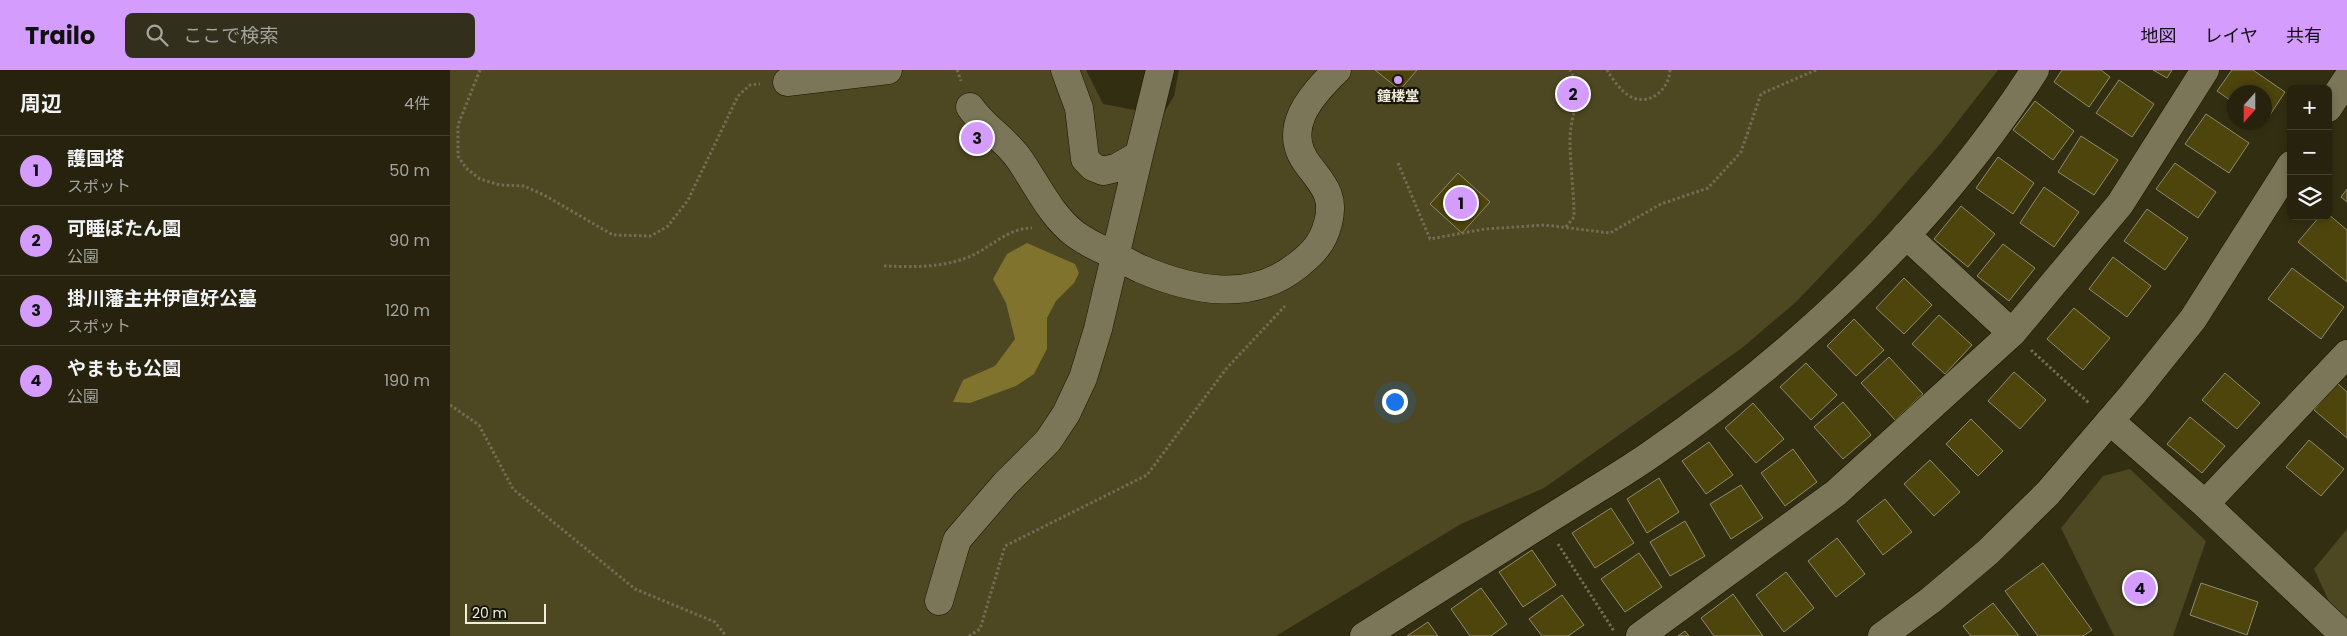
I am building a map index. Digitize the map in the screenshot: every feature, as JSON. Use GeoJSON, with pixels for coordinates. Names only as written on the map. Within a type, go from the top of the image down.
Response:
{"type":"FeatureCollection","features":[{"type":"Feature","properties":{"kind":"street"},"geometry":{"type":"LineString","coordinates":[[787,82],[888,70]]}},
{"type":"Feature","properties":{"kind":"street"},"geometry":{"type":"LineString","coordinates":[[1066,70],[1079,108],[1085,159],[1093,167],[1103,171],[1116,168],[1139,155]]}},
{"type":"Feature","properties":{"kind":"street"},"geometry":{"type":"LineString","coordinates":[[939,601],[958,540],[1000,490],[1048,441],[1066,414],[1083,378],[1098,329],[1160,70]]}},
{"type":"Feature","properties":{"kind":"street"},"geometry":{"type":"LineString","coordinates":[[970,107],[1016,154],[1060,220],[1074,233],[1099,250],[1142,269],[1186,284],[1215,290],[1244,290],[1284,277],[1317,250],[1328,224],[1329,193],[1300,153],[1296,137],[1298,124],[1305,106],[1319,87],[1337,70]]}},
{"type":"Feature","properties":{"kind":"street"},"geometry":{"type":"LineString","coordinates":[[1364,636],[1650,456],[1742,387],[1844,297],[1936,203],[2006,116],[2035,70]]}},
{"type":"Feature","properties":{"kind":"street"},"geometry":{"type":"LineString","coordinates":[[1640,636],[1836,493],[2012,333],[2120,204],[2206,70]]}},
{"type":"Feature","properties":{"kind":"street"},"geometry":{"type":"LineString","coordinates":[[2332,102],[2347,79]]}},
{"type":"Feature","properties":{"kind":"street"},"geometry":{"type":"LineString","coordinates":[[1882,636],[1931,600],[1988,552],[2048,493],[2110,421],[2193,319],[2287,171]]}},
{"type":"Feature","properties":{"kind":"street"},"geometry":{"type":"LineString","coordinates":[[1906,235],[2012,333]]}},
{"type":"Feature","properties":{"kind":"street"},"geometry":{"type":"LineString","coordinates":[[2205,504],[2347,354]]}},
{"type":"Feature","properties":{"kind":"street"},"geometry":{"type":"LineString","coordinates":[[2110,421],[2205,504],[2345,636]]}},
{"type":"Feature","properties":{"kind":"path"},"geometry":{"type":"LineString","coordinates":[[480,70],[458,125],[458,156],[466,168],[480,179],[500,184],[524,186],[544,195],[613,235],[651,236],[668,226],[688,200],[738,96],[750,85],[787,82]]}},
{"type":"Feature","properties":{"kind":"path"},"geometry":{"type":"LineString","coordinates":[[1566,227],[1574,217],[1570,137],[1575,111],[1576,92],[1570,70]]}},
{"type":"Feature","properties":{"kind":"path"},"geometry":{"type":"LineString","coordinates":[[1607,70],[1628,96],[1644,100],[1656,97],[1665,87],[1670,70]]}},
{"type":"Feature","properties":{"kind":"path"},"geometry":{"type":"LineString","coordinates":[[1398,164],[1430,239],[1485,229],[1545,225],[1610,233],[1661,204],[1708,188],[1741,152],[1761,94],[1816,70]]}},
{"type":"Feature","properties":{"kind":"path"},"geometry":{"type":"LineString","coordinates":[[884,266],[923,268],[965,259],[985,250],[1010,232],[1026,228],[1041,228]]}},
{"type":"Feature","properties":{"kind":"path"},"geometry":{"type":"LineString","coordinates":[[969,636],[980,629],[1005,546],[1147,475],[1226,369],[1291,299]]}},
{"type":"Feature","properties":{"kind":"path"},"geometry":{"type":"LineString","coordinates":[[2012,333],[2110,421]]}},
{"type":"Feature","properties":{"kind":"path"},"geometry":{"type":"LineString","coordinates":[[450,405],[479,425],[513,488],[635,589],[715,622],[726,636]]}},
{"type":"Feature","properties":{"kind":"path"},"geometry":{"type":"LineString","coordinates":[[1544,522],[1617,636]]}},
{"type":"Feature","properties":{"kind":"shaded area"},"geometry":{"type":"Polygon","coordinates":[[[450,70],[1086,70],[1103,104],[1145,112],[1139,154],[1174,96],[1179,70],[1998,70],[1941,143],[1871,223],[1797,301],[1742,348],[1544,488],[1461,524],[1276,636],[450,636],[450,70]]]}},
{"type":"Feature","properties":{"kind":"shaded area"},"geometry":{"type":"Polygon","coordinates":[[[1027,243],[1075,264],[1079,273],[1074,283],[1056,301],[1047,318],[1047,349],[1034,374],[1016,386],[970,403],[953,402],[963,380],[995,366],[1015,339],[1006,303],[993,279],[1007,254],[1027,243]]]}},
{"type":"Feature","properties":{"kind":"shaded area"},"geometry":{"type":"Polygon","coordinates":[[[2130,469],[2206,541],[2173,636],[2114,636],[2061,528],[2103,476],[2130,469]]]}},
{"type":"Feature","properties":{"kind":"shaded area"},"geometry":{"type":"Polygon","coordinates":[[[2347,529],[2347,623],[2333,610],[2314,569],[2347,529]]]}},
{"type":"Feature","properties":{"kind":"building","name":"鐘楼堂"},"geometry":{"type":"Polygon","coordinates":[[[1375,70],[1417,70],[1400,90],[1375,70]]]}},
{"type":"Feature","properties":{"kind":"building"},"geometry":{"type":"Polygon","coordinates":[[[2062,70],[2101,70],[2110,77],[2089,107],[2054,82],[2062,70]]]}},
{"type":"Feature","properties":{"kind":"building"},"geometry":{"type":"Polygon","coordinates":[[[2153,70],[2172,70],[2167,78],[2153,70]]]}},
{"type":"Feature","properties":{"kind":"building"},"geometry":{"type":"Polygon","coordinates":[[[2232,70],[2253,70],[2285,92],[2272,112],[2272,85],[2227,85],[2227,98],[2217,91],[2232,70]]]}},
{"type":"Feature","properties":{"kind":"building"},"geometry":{"type":"Polygon","coordinates":[[[2119,80],[2154,104],[2132,137],[2096,113],[2119,80]]]}},
{"type":"Feature","properties":{"kind":"building"},"geometry":{"type":"Polygon","coordinates":[[[2035,101],[2074,131],[2053,160],[2013,130],[2035,101]]]}},
{"type":"Feature","properties":{"kind":"building"},"geometry":{"type":"Polygon","coordinates":[[[2206,114],[2227,130],[2249,143],[2229,173],[2185,144],[2206,114]]]}},
{"type":"Feature","properties":{"kind":"building"},"geometry":{"type":"Polygon","coordinates":[[[2081,136],[2118,160],[2094,195],[2058,172],[2081,136]]]}},
{"type":"Feature","properties":{"kind":"building"},"geometry":{"type":"Polygon","coordinates":[[[1998,157],[2034,183],[2013,214],[1976,188],[1998,157]]]}},
{"type":"Feature","properties":{"kind":"building"},"geometry":{"type":"Polygon","coordinates":[[[2175,163],[2216,192],[2198,218],[2156,189],[2175,163]]]}},
{"type":"Feature","properties":{"kind":"building"},"geometry":{"type":"Polygon","coordinates":[[[1458,173],[1490,202],[1462,233],[1430,204],[1458,173]]]}},
{"type":"Feature","properties":{"kind":"building"},"geometry":{"type":"Polygon","coordinates":[[[2044,187],[2079,212],[2054,247],[2020,223],[2044,187]]]}},
{"type":"Feature","properties":{"kind":"building"},"geometry":{"type":"Polygon","coordinates":[[[2347,189],[2347,202],[2341,197],[2347,189]]]}},
{"type":"Feature","properties":{"kind":"building"},"geometry":{"type":"Polygon","coordinates":[[[1961,206],[1995,234],[1968,267],[1934,239],[1961,206]]]}},
{"type":"Feature","properties":{"kind":"building"},"geometry":{"type":"Polygon","coordinates":[[[2147,209],[2188,238],[2165,270],[2124,241],[2147,209]]]}},
{"type":"Feature","properties":{"kind":"building"},"geometry":{"type":"Polygon","coordinates":[[[2332,217],[2347,230],[2347,282],[2298,242],[2317,220],[2332,220],[2332,217]]]}},
{"type":"Feature","properties":{"kind":"building"},"geometry":{"type":"Polygon","coordinates":[[[2003,244],[2035,268],[2009,301],[1977,276],[2003,244]]]}},
{"type":"Feature","properties":{"kind":"building"},"geometry":{"type":"Polygon","coordinates":[[[2113,257],[2151,286],[2127,317],[2089,289],[2113,257]]]}},
{"type":"Feature","properties":{"kind":"building"},"geometry":{"type":"Polygon","coordinates":[[[2292,268],[2344,307],[2321,339],[2268,299],[2292,268]]]}},
{"type":"Feature","properties":{"kind":"building"},"geometry":{"type":"Polygon","coordinates":[[[1904,278],[1932,305],[1904,334],[1876,308],[1904,278]]]}},
{"type":"Feature","properties":{"kind":"building"},"geometry":{"type":"Polygon","coordinates":[[[2074,308],[2110,338],[2083,370],[2047,339],[2074,308]]]}},
{"type":"Feature","properties":{"kind":"building"},"geometry":{"type":"Polygon","coordinates":[[[1939,315],[1972,345],[1945,374],[1912,344],[1939,315]]]}},
{"type":"Feature","properties":{"kind":"building"},"geometry":{"type":"Polygon","coordinates":[[[1854,319],[1884,350],[1856,376],[1827,346],[1854,319]]]}},
{"type":"Feature","properties":{"kind":"building"},"geometry":{"type":"Polygon","coordinates":[[[1889,357],[1923,394],[1895,420],[1861,383],[1889,357]]]}},
{"type":"Feature","properties":{"kind":"building"},"geometry":{"type":"Polygon","coordinates":[[[1806,363],[1837,395],[1811,420],[1780,387],[1806,363]]]}},
{"type":"Feature","properties":{"kind":"building"},"geometry":{"type":"Polygon","coordinates":[[[2014,372],[2046,400],[2020,429],[1988,401],[2014,372]]]}},
{"type":"Feature","properties":{"kind":"building"},"geometry":{"type":"Polygon","coordinates":[[[2225,373],[2260,403],[2237,429],[2202,400],[2225,373]]]}},
{"type":"Feature","properties":{"kind":"building"},"geometry":{"type":"Polygon","coordinates":[[[2337,383],[2347,392],[2347,438],[2314,410],[2337,383]]]}},
{"type":"Feature","properties":{"kind":"building"},"geometry":{"type":"Polygon","coordinates":[[[1843,402],[1871,435],[1843,459],[1814,427],[1843,402]]]}},
{"type":"Feature","properties":{"kind":"building"},"geometry":{"type":"Polygon","coordinates":[[[1753,403],[1784,439],[1756,463],[1725,428],[1753,403]]]}},
{"type":"Feature","properties":{"kind":"building"},"geometry":{"type":"Polygon","coordinates":[[[2190,417],[2225,446],[2202,473],[2167,444],[2190,417]]]}},
{"type":"Feature","properties":{"kind":"building"},"geometry":{"type":"Polygon","coordinates":[[[1971,419],[2003,451],[1978,476],[1946,444],[1971,419]]]}},
{"type":"Feature","properties":{"kind":"building"},"geometry":{"type":"Polygon","coordinates":[[[2309,440],[2344,469],[2321,496],[2286,467],[2309,440]]]}},
{"type":"Feature","properties":{"kind":"building"},"geometry":{"type":"Polygon","coordinates":[[[1709,442],[1733,475],[1706,494],[1682,461],[1709,442]]]}},
{"type":"Feature","properties":{"kind":"building"},"geometry":{"type":"Polygon","coordinates":[[[1793,449],[1817,482],[1785,506],[1761,473],[1793,449]]]}},
{"type":"Feature","properties":{"kind":"building"},"geometry":{"type":"Polygon","coordinates":[[[1930,460],[1960,492],[1934,516],[1904,484],[1930,460]]]}},
{"type":"Feature","properties":{"kind":"building"},"geometry":{"type":"Polygon","coordinates":[[[1659,478],[1679,512],[1647,533],[1627,499],[1659,478]]]}},
{"type":"Feature","properties":{"kind":"building"},"geometry":{"type":"Polygon","coordinates":[[[1741,485],[1763,518],[1731,539],[1710,504],[1741,485]]]}},
{"type":"Feature","properties":{"kind":"building"},"geometry":{"type":"Polygon","coordinates":[[[1885,499],[1912,532],[1883,555],[1857,521],[1885,499]]]}},
{"type":"Feature","properties":{"kind":"building"},"geometry":{"type":"Polygon","coordinates":[[[1611,508],[1634,543],[1595,568],[1572,533],[1611,508]]]}},
{"type":"Feature","properties":{"kind":"building"},"geometry":{"type":"Polygon","coordinates":[[[1685,521],[1705,556],[1670,576],[1650,542],[1685,521]]]}},
{"type":"Feature","properties":{"kind":"building"},"geometry":{"type":"Polygon","coordinates":[[[1837,538],[1865,574],[1836,597],[1808,561],[1837,538]]]}},
{"type":"Feature","properties":{"kind":"building"},"geometry":{"type":"Polygon","coordinates":[[[1532,550],[1556,585],[1523,607],[1499,572],[1532,550]]]}},
{"type":"Feature","properties":{"kind":"building"},"geometry":{"type":"Polygon","coordinates":[[[1639,553],[1662,587],[1625,612],[1601,579],[1639,553]]]}},
{"type":"Feature","properties":{"kind":"building"},"geometry":{"type":"Polygon","coordinates":[[[2043,563],[2092,630],[2083,636],[2038,636],[2005,591],[2043,563]]]}},
{"type":"Feature","properties":{"kind":"building"},"geometry":{"type":"Polygon","coordinates":[[[1786,572],[1814,608],[1784,632],[1756,595],[1786,572]]]}},
{"type":"Feature","properties":{"kind":"building"},"geometry":{"type":"Polygon","coordinates":[[[2201,583],[2258,602],[2247,635],[2190,615],[2201,583]]]}},
{"type":"Feature","properties":{"kind":"building"},"geometry":{"type":"Polygon","coordinates":[[[1481,588],[1507,624],[1491,636],[1470,636],[1451,609],[1481,588]]]}},
{"type":"Feature","properties":{"kind":"building"},"geometry":{"type":"Polygon","coordinates":[[[1733,594],[1763,636],[1714,636],[1701,618],[1733,594]]]}},
{"type":"Feature","properties":{"kind":"building"},"geometry":{"type":"Polygon","coordinates":[[[1562,595],[1584,625],[1568,636],[1542,636],[1529,619],[1562,595]]]}},
{"type":"Feature","properties":{"kind":"building"},"geometry":{"type":"Polygon","coordinates":[[[1993,603],[2019,636],[1971,636],[1963,626],[1993,603]]]}},
{"type":"Feature","properties":{"kind":"building"},"geometry":{"type":"Polygon","coordinates":[[[1428,622],[1438,636],[1407,636],[1428,622]]]}},
{"type":"Feature","properties":{"kind":"building"},"geometry":{"type":"Polygon","coordinates":[[[1685,631],[1689,636],[1678,636],[1685,631]]]}},
{"type":"Feature","properties":{"kind":"place","name":"鐘楼堂"},"geometry":{"type":"Point","coordinates":[1398,80]}},
{"type":"Feature","properties":{"kind":"place","name":"可睡ぼたん園"},"geometry":{"type":"Point","coordinates":[1573,94]}},
{"type":"Feature","properties":{"kind":"place","name":"掛川藩主井伊直好公墓"},"geometry":{"type":"Point","coordinates":[977,138]}},
{"type":"Feature","properties":{"kind":"place","name":"護国塔"},"geometry":{"type":"Point","coordinates":[1461,203]}},
{"type":"Feature","properties":{"kind":"place","name":"やまもも公園"},"geometry":{"type":"Point","coordinates":[2140,588]}}]}
